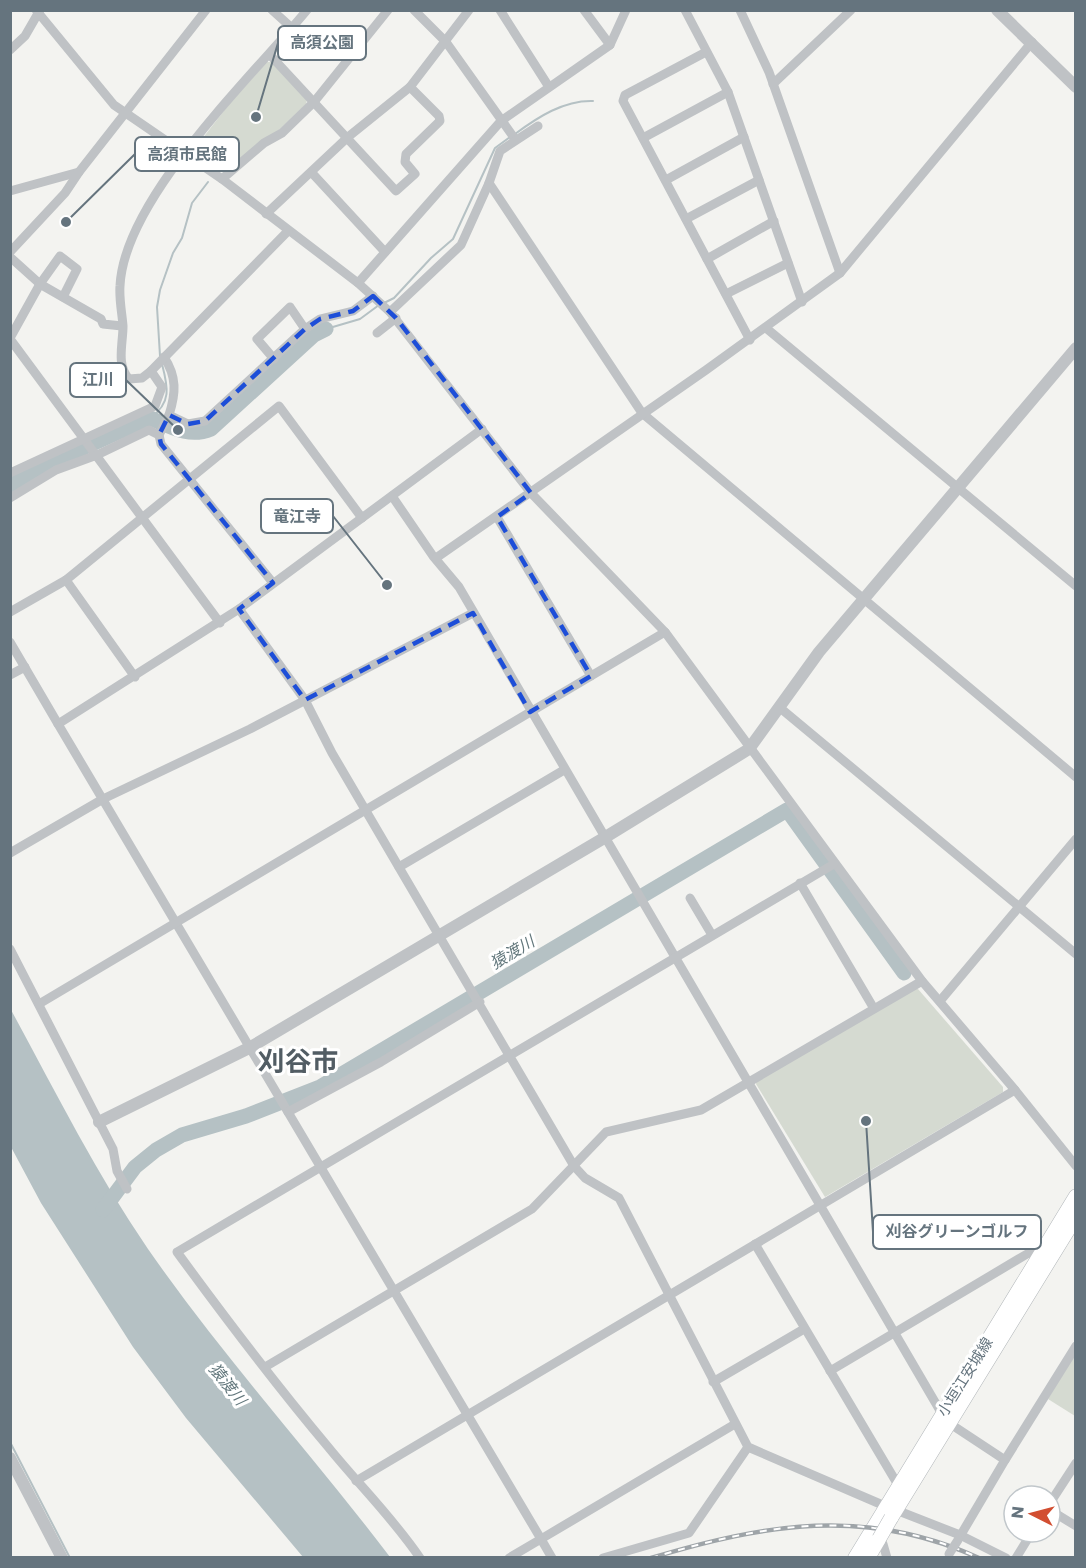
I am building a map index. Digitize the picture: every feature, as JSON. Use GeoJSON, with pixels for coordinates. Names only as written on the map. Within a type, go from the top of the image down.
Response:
{"type":"FeatureCollection","features":[{"type":"Feature","properties":{"kind":"main road","name":"小垣江安城線"},"geometry":{"type":"LineString","coordinates":[[868,1557],[891,1511],[1042,1250],[1076,1196]]}},
{"type":"Feature","properties":{"kind":"main road","name":"小垣江安城線"},"geometry":{"type":"LineString","coordinates":[[855,1557],[891,1511],[898,1485],[946,1418],[1076,1217]]}},
{"type":"Feature","properties":{"kind":"street"},"geometry":{"type":"LineString","coordinates":[[272,10],[292,28]]}},
{"type":"Feature","properties":{"kind":"street"},"geometry":{"type":"LineString","coordinates":[[288,231],[154,368],[142,378],[129,379],[124,373],[121,362],[123,326],[120,285],[138,224],[156,193],[228,98],[270,55],[307,10]]}},
{"type":"Feature","properties":{"kind":"street"},"geometry":{"type":"LineString","coordinates":[[222,179],[264,143],[282,133],[314,102],[388,10]]}},
{"type":"Feature","properties":{"kind":"street"},"geometry":{"type":"LineString","coordinates":[[414,10],[446,42],[515,139]]}},
{"type":"Feature","properties":{"kind":"street"},"geometry":{"type":"LineString","coordinates":[[266,214],[348,138],[410,87],[469,10]]}},
{"type":"Feature","properties":{"kind":"street"},"geometry":{"type":"LineString","coordinates":[[500,10],[549,87]]}},
{"type":"Feature","properties":{"kind":"street"},"geometry":{"type":"LineString","coordinates":[[584,10],[610,45]]}},
{"type":"Feature","properties":{"kind":"street"},"geometry":{"type":"LineString","coordinates":[[358,282],[501,121],[610,45],[626,10]]}},
{"type":"Feature","properties":{"kind":"street"},"geometry":{"type":"LineString","coordinates":[[685,10],[728,92],[802,302]]}},
{"type":"Feature","properties":{"kind":"street"},"geometry":{"type":"LineString","coordinates":[[774,84],[851,10]]}},
{"type":"Feature","properties":{"kind":"street"},"geometry":{"type":"LineString","coordinates":[[997,10],[1076,87]]}},
{"type":"Feature","properties":{"kind":"street"},"geometry":{"type":"LineString","coordinates":[[10,50],[25,36],[38,11],[104,95],[222,179],[358,282],[393,315],[531,493],[665,632],[830,866],[1076,1166]]}},
{"type":"Feature","properties":{"kind":"street"},"geometry":{"type":"LineString","coordinates":[[10,252],[58,201],[204,11]]}},
{"type":"Feature","properties":{"kind":"street"},"geometry":{"type":"LineString","coordinates":[[743,12],[774,84],[840,273]]}},
{"type":"Feature","properties":{"kind":"street"},"geometry":{"type":"LineString","coordinates":[[436,558],[750,340],[840,273],[1032,42]]}},
{"type":"Feature","properties":{"kind":"street"},"geometry":{"type":"LineString","coordinates":[[706,52],[625,95],[623,101],[750,340]]}},
{"type":"Feature","properties":{"kind":"street"},"geometry":{"type":"LineString","coordinates":[[270,55],[396,191],[415,174],[405,162],[405,154],[440,121],[440,116],[410,87]]}},
{"type":"Feature","properties":{"kind":"street"},"geometry":{"type":"LineString","coordinates":[[643,138],[728,92]]}},
{"type":"Feature","properties":{"kind":"street"},"geometry":{"type":"LineString","coordinates":[[377,333],[460,245],[489,183],[500,151],[538,126]]}},
{"type":"Feature","properties":{"kind":"street"},"geometry":{"type":"LineString","coordinates":[[666,180],[744,137]]}},
{"type":"Feature","properties":{"kind":"street"},"geometry":{"type":"LineString","coordinates":[[10,191],[79,172]]}},
{"type":"Feature","properties":{"kind":"street"},"geometry":{"type":"LineString","coordinates":[[312,173],[385,252]]}},
{"type":"Feature","properties":{"kind":"street"},"geometry":{"type":"LineString","coordinates":[[686,219],[759,180]]}},
{"type":"Feature","properties":{"kind":"street"},"geometry":{"type":"LineString","coordinates":[[489,183],[642,413],[1076,777]]}},
{"type":"Feature","properties":{"kind":"street"},"geometry":{"type":"LineString","coordinates":[[707,259],[774,221]]}},
{"type":"Feature","properties":{"kind":"street"},"geometry":{"type":"LineString","coordinates":[[63,297],[77,269],[60,256],[40,284],[10,339],[220,623]]}},
{"type":"Feature","properties":{"kind":"street"},"geometry":{"type":"LineString","coordinates":[[10,257],[40,284],[101,319],[104,324],[123,326]]}},
{"type":"Feature","properties":{"kind":"street"},"geometry":{"type":"LineString","coordinates":[[726,294],[788,263]]}},
{"type":"Feature","properties":{"kind":"street"},"geometry":{"type":"LineString","coordinates":[[169,415],[188,424],[205,422],[305,329],[320,319],[353,311],[373,296]]}},
{"type":"Feature","properties":{"kind":"street"},"geometry":{"type":"LineString","coordinates":[[274,359],[257,339],[290,307],[305,329]]}},
{"type":"Feature","properties":{"kind":"street"},"geometry":{"type":"LineString","coordinates":[[766,328],[1076,586]]}},
{"type":"Feature","properties":{"kind":"street"},"geometry":{"type":"LineString","coordinates":[[99,1122],[249,1048],[604,838],[749,749],[819,652],[1076,348]]}},
{"type":"Feature","properties":{"kind":"street"},"geometry":{"type":"LineString","coordinates":[[164,357],[170,366],[176,387],[169,415],[159,434],[161,444],[273,583]]}},
{"type":"Feature","properties":{"kind":"street"},"geometry":{"type":"LineString","coordinates":[[10,473],[155,406],[162,387],[154,368]]}},
{"type":"Feature","properties":{"kind":"street"},"geometry":{"type":"LineString","coordinates":[[10,612],[66,580],[279,406],[362,518]]}},
{"type":"Feature","properties":{"kind":"street"},"geometry":{"type":"LineString","coordinates":[[58,724],[220,623],[482,429]]}},
{"type":"Feature","properties":{"kind":"street"},"geometry":{"type":"LineString","coordinates":[[10,498],[56,470],[97,455],[149,430],[159,434]]}},
{"type":"Feature","properties":{"kind":"street"},"geometry":{"type":"LineString","coordinates":[[392,496],[459,587],[604,838],[822,1204],[893,1333],[946,1418],[1005,1460]]}},
{"type":"Feature","properties":{"kind":"street"},"geometry":{"type":"LineString","coordinates":[[497,516],[591,676]]}},
{"type":"Feature","properties":{"kind":"street"},"geometry":{"type":"LineString","coordinates":[[66,580],[135,677]]}},
{"type":"Feature","properties":{"kind":"street"},"geometry":{"type":"LineString","coordinates":[[239,609],[304,700],[366,811],[473,990],[574,1166],[585,1178],[619,1198],[748,1447],[891,1511],[1006,1557]]}},
{"type":"Feature","properties":{"kind":"street"},"geometry":{"type":"LineString","coordinates":[[10,853],[103,799],[304,700],[473,613]]}},
{"type":"Feature","properties":{"kind":"street"},"geometry":{"type":"LineString","coordinates":[[39,1004],[665,632]]}},
{"type":"Feature","properties":{"kind":"street"},"geometry":{"type":"LineString","coordinates":[[10,642],[177,922],[249,1048],[280,1096],[319,1168],[395,1290],[552,1557]]}},
{"type":"Feature","properties":{"kind":"street"},"geometry":{"type":"LineString","coordinates":[[10,675],[25,667]]}},
{"type":"Feature","properties":{"kind":"street"},"geometry":{"type":"LineString","coordinates":[[779,707],[1076,954]]}},
{"type":"Feature","properties":{"kind":"street"},"geometry":{"type":"LineString","coordinates":[[399,867],[564,770]]}},
{"type":"Feature","properties":{"kind":"street"},"geometry":{"type":"LineString","coordinates":[[940,1001],[1076,839]]}},
{"type":"Feature","properties":{"kind":"street"},"geometry":{"type":"LineString","coordinates":[[420,1557],[265,1367],[177,1252],[830,866]]}},
{"type":"Feature","properties":{"kind":"street"},"geometry":{"type":"LineString","coordinates":[[800,883],[873,1007]]}},
{"type":"Feature","properties":{"kind":"street"},"geometry":{"type":"LineString","coordinates":[[690,898],[712,935]]}},
{"type":"Feature","properties":{"kind":"street"},"geometry":{"type":"LineString","coordinates":[[10,949],[113,1149],[117,1171],[127,1189]]}},
{"type":"Feature","properties":{"kind":"street"},"geometry":{"type":"LineString","coordinates":[[265,1367],[532,1209],[606,1132],[701,1110],[873,1007],[922,981]]}},
{"type":"Feature","properties":{"kind":"street"},"geometry":{"type":"LineString","coordinates":[[288,1111],[381,1062],[480,1002]]}},
{"type":"Feature","properties":{"kind":"street"},"geometry":{"type":"LineString","coordinates":[[356,1481],[467,1413],[1016,1090]]}},
{"type":"Feature","properties":{"kind":"street"},"geometry":{"type":"LineString","coordinates":[[755,1244],[898,1485]]}},
{"type":"Feature","properties":{"kind":"street"},"geometry":{"type":"LineString","coordinates":[[830,1371],[1027,1254],[1042,1250]]}},
{"type":"Feature","properties":{"kind":"street"},"geometry":{"type":"LineString","coordinates":[[713,1382],[804,1329]]}},
{"type":"Feature","properties":{"kind":"street"},"geometry":{"type":"LineString","coordinates":[[948,1556],[1076,1346]]}},
{"type":"Feature","properties":{"kind":"street"},"geometry":{"type":"LineString","coordinates":[[509,1557],[735,1424]]}},
{"type":"Feature","properties":{"kind":"street"},"geometry":{"type":"LineString","coordinates":[[603,1557],[689,1533],[748,1447]]}},
{"type":"Feature","properties":{"kind":"street"},"geometry":{"type":"LineString","coordinates":[[10,1458],[62,1557]]}},
{"type":"Feature","properties":{"kind":"street"},"geometry":{"type":"LineString","coordinates":[[1062,1485],[1076,1463]]}},
{"type":"Feature","properties":{"kind":"street"},"geometry":{"type":"LineString","coordinates":[[1062,1517],[1076,1526]]}},
{"type":"Feature","properties":{"kind":"street"},"geometry":{"type":"LineString","coordinates":[[878,1540],[883,1544],[887,1557]]}},
{"type":"Feature","properties":{"kind":"street"},"geometry":{"type":"LineString","coordinates":[[1016,1557],[1024,1544]]}},
{"type":"Feature","properties":{"kind":"highlighted area"},"geometry":{"type":"Polygon","coordinates":[[[373,296],[396,318],[531,493],[497,517],[591,676],[530,712],[473,613],[305,700],[239,609],[273,583],[161,444],[159,435],[169,415],[188,424],[205,421],[305,329],[320,319],[353,311],[373,296]]]}},
{"type":"Feature","properties":{"kind":"shaded area"},"geometry":{"type":"Polygon","coordinates":[[[267,62],[271,62],[307,100],[306,104],[279,130],[223,171],[219,171],[196,153],[195,148],[230,103],[267,62]]]}},
{"type":"Feature","properties":{"kind":"shaded area"},"geometry":{"type":"Polygon","coordinates":[[[914,988],[918,989],[1003,1087],[1003,1092],[825,1197],[756,1084],[757,1080],[914,988]]]}},
{"type":"Feature","properties":{"kind":"shaded area"},"geometry":{"type":"Polygon","coordinates":[[[1075,1353],[1075,1416],[1048,1399],[1075,1353]]]}},
{"type":"Feature","properties":{"kind":"water"},"geometry":{"type":"Polygon","coordinates":[[[10,1008],[93,1161],[148,1249],[206,1328],[390,1557],[303,1557],[186,1418],[133,1347],[41,1203],[11,1147],[10,1008]]]}},
{"type":"Feature","properties":{"kind":"waterway"},"geometry":{"type":"LineString","coordinates":[[515,134],[542,116],[562,107],[582,101],[593,101]]}},
{"type":"Feature","properties":{"kind":"waterway"},"geometry":{"type":"LineString","coordinates":[[384,303],[394,298],[431,258],[453,239],[495,148],[510,137]]}},
{"type":"Feature","properties":{"kind":"waterway"},"geometry":{"type":"LineString","coordinates":[[160,356],[157,307],[160,290],[173,253],[182,238],[192,203],[208,182]]}},
{"type":"Feature","properties":{"kind":"waterway"},"geometry":{"type":"LineString","coordinates":[[326,329],[360,319],[379,305]]}},
{"type":"Feature","properties":{"kind":"waterway"},"geometry":{"type":"LineString","coordinates":[[10,486],[50,463],[150,418],[188,432],[211,429],[314,335],[326,329]]}},
{"type":"Feature","properties":{"kind":"waterway"},"geometry":{"type":"LineString","coordinates":[[150,418],[165,400],[167,387],[162,364]]}},
{"type":"Feature","properties":{"kind":"waterway","name":"猿渡川"},"geometry":{"type":"LineString","coordinates":[[103,1210],[135,1167],[156,1150],[182,1135],[246,1116],[320,1087],[787,810],[904,973]]}},
{"type":"Feature","properties":{"kind":"waterway"},"geometry":{"type":"LineString","coordinates":[[10,1442],[70,1558]]}},
{"type":"Feature","properties":{"kind":"railway"},"geometry":{"type":"LineString","coordinates":[[651,1558],[734,1536],[775,1529],[815,1526],[855,1526],[896,1531],[937,1542],[979,1558]]}},
{"type":"Feature","properties":{"kind":"place","name":"高須公園"},"geometry":{"type":"Point","coordinates":[256,117]}},
{"type":"Feature","properties":{"kind":"place","name":"高須市民館"},"geometry":{"type":"Point","coordinates":[66,222]}},
{"type":"Feature","properties":{"kind":"place","name":"江川"},"geometry":{"type":"Point","coordinates":[178,430]}},
{"type":"Feature","properties":{"kind":"place","name":"竜江寺"},"geometry":{"type":"Point","coordinates":[387,585]}},
{"type":"Feature","properties":{"kind":"place","name":"刈谷グリーンゴルフ"},"geometry":{"type":"Point","coordinates":[866,1121]}},
{"type":"Feature","properties":{"kind":"district","name":"刈谷市"},"geometry":{"type":"Point","coordinates":[298,1062]}}]}
